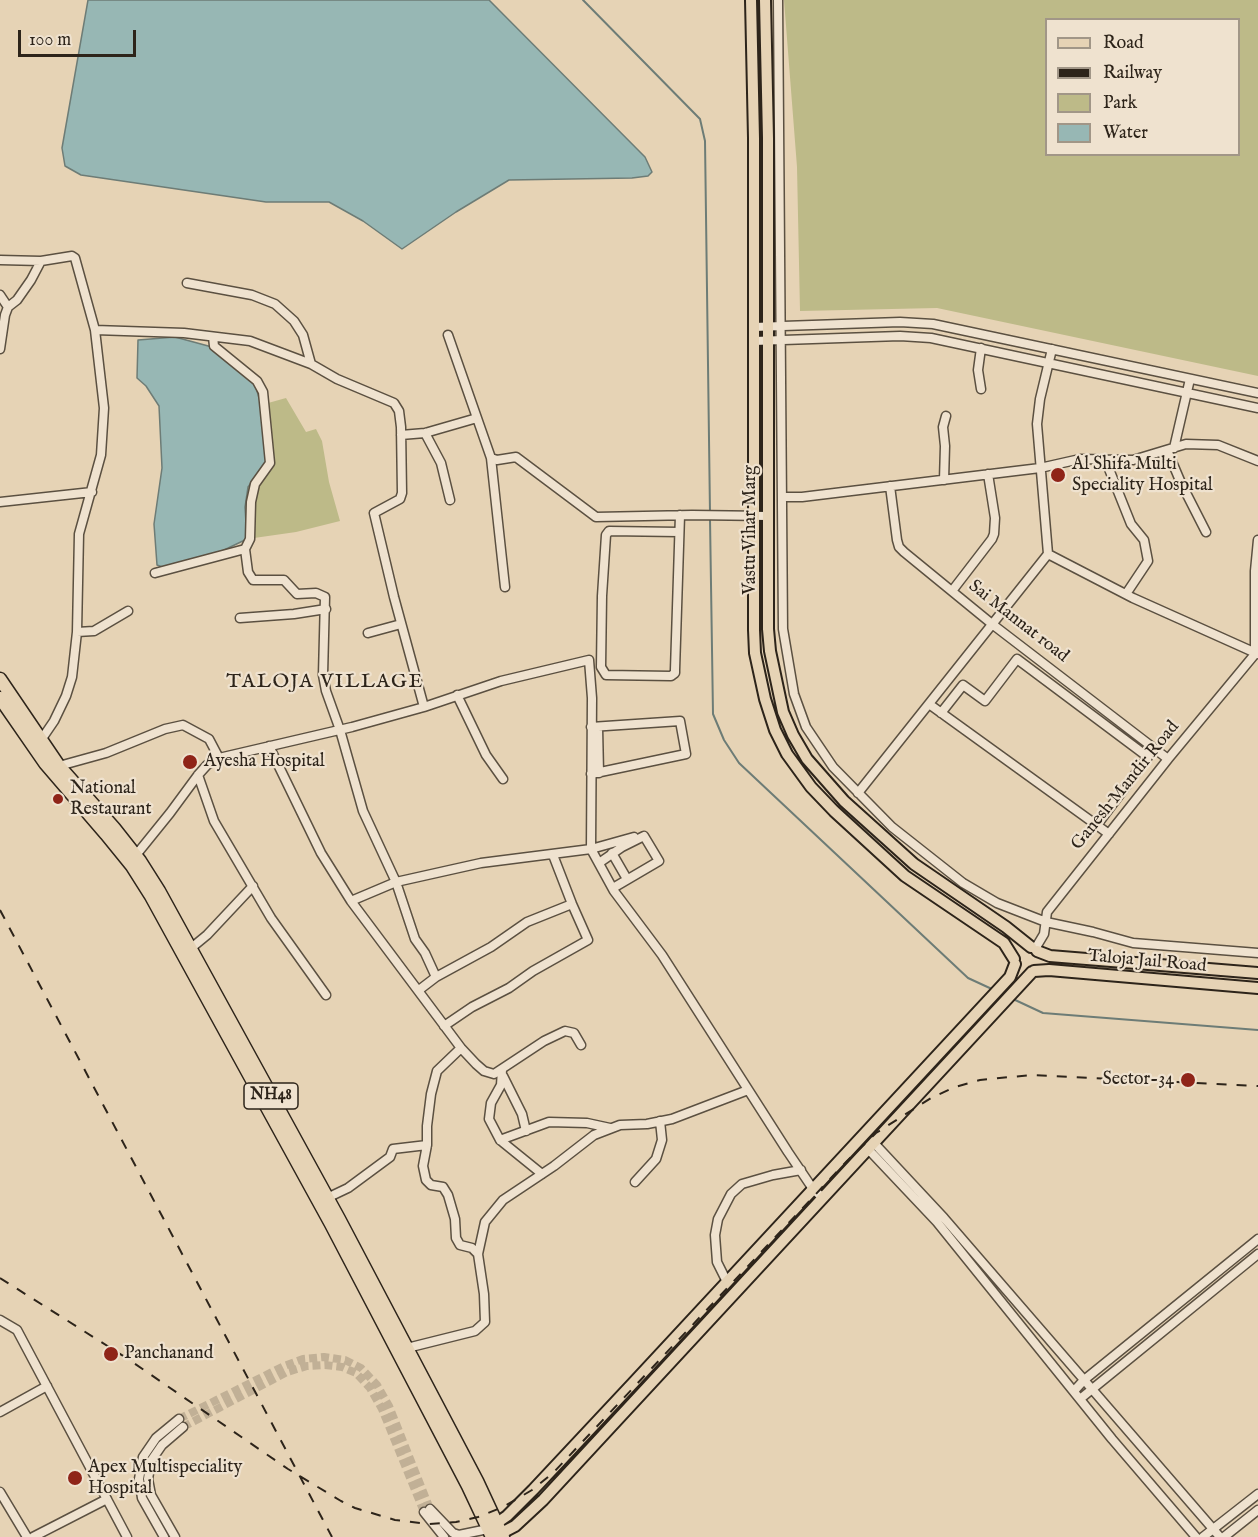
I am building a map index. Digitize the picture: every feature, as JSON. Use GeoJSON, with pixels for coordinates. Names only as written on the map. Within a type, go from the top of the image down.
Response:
{"type":"FeatureCollection","features":[{"type":"Feature","properties":{"kind":"highway","name":"NH48"},"geometry":{"type":"LineString","coordinates":[[0,680],[38,745],[114,828],[331,1224],[468,1485],[496,1533]]}},
{"type":"Feature","properties":{"kind":"highway","name":"NH48"},"geometry":{"type":"LineString","coordinates":[[0,698],[159,891],[327,1198],[477,1481],[496,1533]]}},
{"type":"Feature","properties":{"kind":"main road"},"geometry":{"type":"LineString","coordinates":[[751,0],[755,653],[770,716],[787,754],[811,787],[905,876],[1004,943],[1022,972],[1033,972]]}},
{"type":"Feature","properties":{"kind":"main road","name":"Vastu Vihar Marg"},"geometry":{"type":"LineString","coordinates":[[765,0],[770,651],[783,712],[799,747],[844,801],[903,855],[1034,949]]}},
{"type":"Feature","properties":{"kind":"main road"},"geometry":{"type":"LineString","coordinates":[[1021,948],[1034,949],[1041,958],[1040,963],[1010,998],[543,1500],[522,1520],[496,1533],[533,1490],[1010,977],[1017,952],[1021,948]]}},
{"type":"Feature","properties":{"kind":"main road","name":"Taloja Jail Road"},"geometry":{"type":"LineString","coordinates":[[1034,949],[1050,956],[1258,973]]}},
{"type":"Feature","properties":{"kind":"main road","name":"Taloja Jail Road"},"geometry":{"type":"LineString","coordinates":[[1033,972],[1049,970],[1258,988]]}},
{"type":"Feature","properties":{"kind":"street"},"geometry":{"type":"LineString","coordinates":[[778,0],[783,629],[794,694],[802,719],[819,750],[833,767],[892,827],[963,883],[997,903],[1046,922],[1133,943],[1258,953]]}},
{"type":"Feature","properties":{"kind":"street"},"geometry":{"type":"LineString","coordinates":[[0,260],[40,261],[72,256],[75,258],[95,330],[104,408],[101,455],[79,534],[77,632],[72,677],[66,696],[38,745]]}},
{"type":"Feature","properties":{"kind":"street"},"geometry":{"type":"LineString","coordinates":[[0,350],[8,307],[17,300],[31,280],[40,261]]}},
{"type":"Feature","properties":{"kind":"street"},"geometry":{"type":"LineString","coordinates":[[187,283],[252,295],[275,304],[294,321],[303,335],[312,364]]}},
{"type":"Feature","properties":{"kind":"street"},"geometry":{"type":"LineString","coordinates":[[0,295],[8,307]]}},
{"type":"Feature","properties":{"kind":"street"},"geometry":{"type":"LineString","coordinates":[[754,327],[922,322],[1258,393]]}},
{"type":"Feature","properties":{"kind":"street"},"geometry":{"type":"LineString","coordinates":[[95,330],[184,333],[250,341],[312,364],[337,379],[394,403],[399,411],[402,493],[400,499],[374,513],[424,707]]}},
{"type":"Feature","properties":{"kind":"street"},"geometry":{"type":"LineString","coordinates":[[448,335],[491,458],[505,587]]}},
{"type":"Feature","properties":{"kind":"street"},"geometry":{"type":"LineString","coordinates":[[754,341],[912,336],[981,348],[1258,408]]}},
{"type":"Feature","properties":{"kind":"street"},"geometry":{"type":"LineString","coordinates":[[213,337],[214,346],[257,381],[266,403],[270,463],[255,484],[251,502],[250,539],[245,549],[249,572],[253,580],[284,580],[297,594],[316,592],[325,597],[323,675],[326,691],[340,730],[363,811],[396,882],[415,939],[425,953],[436,977]]}},
{"type":"Feature","properties":{"kind":"street"},"geometry":{"type":"LineString","coordinates":[[981,348],[978,370],[981,388]]}},
{"type":"Feature","properties":{"kind":"street"},"geometry":{"type":"LineString","coordinates":[[858,793],[1048,554],[1037,411],[1052,349]]}},
{"type":"Feature","properties":{"kind":"street"},"geometry":{"type":"LineString","coordinates":[[1098,373],[1103,360]]}},
{"type":"Feature","properties":{"kind":"street"},"geometry":{"type":"LineString","coordinates":[[1190,379],[1171,449],[1181,483],[1206,532]]}},
{"type":"Feature","properties":{"kind":"street"},"geometry":{"type":"LineString","coordinates":[[944,480],[943,427],[946,416]]}},
{"type":"Feature","properties":{"kind":"street"},"geometry":{"type":"LineString","coordinates":[[401,435],[425,433],[477,418]]}},
{"type":"Feature","properties":{"kind":"street"},"geometry":{"type":"LineString","coordinates":[[425,433],[441,463],[450,500]]}},
{"type":"Feature","properties":{"kind":"street"},"geometry":{"type":"LineString","coordinates":[[783,497],[1040,468],[1066,461],[1133,460],[1186,444],[1218,445],[1258,461]]}},
{"type":"Feature","properties":{"kind":"street"},"geometry":{"type":"LineString","coordinates":[[491,458],[497,460],[516,457],[596,517],[768,516]]}},
{"type":"Feature","properties":{"kind":"street"},"geometry":{"type":"LineString","coordinates":[[1105,459],[1131,524],[1144,540],[1148,561],[1126,594]]}},
{"type":"Feature","properties":{"kind":"street"},"geometry":{"type":"LineString","coordinates":[[952,591],[994,534],[988,474]]}},
{"type":"Feature","properties":{"kind":"street","name":"Sai Mannat road"},"geometry":{"type":"LineString","coordinates":[[890,486],[899,547],[992,624],[1168,759]]}},
{"type":"Feature","properties":{"kind":"street"},"geometry":{"type":"LineString","coordinates":[[0,501],[92,492]]}},
{"type":"Feature","properties":{"kind":"street"},"geometry":{"type":"LineString","coordinates":[[680,515],[680,532],[675,673],[671,676],[606,675],[601,667],[606,534],[609,531],[680,532]]}},
{"type":"Feature","properties":{"kind":"street"},"geometry":{"type":"LineString","coordinates":[[1048,554],[1126,594],[1257,654],[1258,540]]}},
{"type":"Feature","properties":{"kind":"street"},"geometry":{"type":"LineString","coordinates":[[155,573],[245,549]]}},
{"type":"Feature","properties":{"kind":"street"},"geometry":{"type":"LineString","coordinates":[[240,618],[326,609]]}},
{"type":"Feature","properties":{"kind":"street"},"geometry":{"type":"LineString","coordinates":[[77,632],[94,631],[128,611]]}},
{"type":"Feature","properties":{"kind":"street"},"geometry":{"type":"LineString","coordinates":[[368,633],[401,624]]}},
{"type":"Feature","properties":{"kind":"street","name":"Ganesh Mandir Road"},"geometry":{"type":"LineString","coordinates":[[1034,949],[1042,940],[1047,912],[1168,759],[1257,654]]}},
{"type":"Feature","properties":{"kind":"street"},"geometry":{"type":"LineString","coordinates":[[941,713],[963,685],[985,701],[1017,659],[1148,757],[1097,825]]}},
{"type":"Feature","properties":{"kind":"street"},"geometry":{"type":"LineString","coordinates":[[132,859],[198,775],[207,765],[219,758],[340,730],[424,707],[501,681],[589,660],[595,727],[591,849],[613,888],[662,955],[788,1152],[813,1189],[823,1198]]}},
{"type":"Feature","properties":{"kind":"street"},"geometry":{"type":"LineString","coordinates":[[457,695],[486,755],[502,778]]}},
{"type":"Feature","properties":{"kind":"street"},"geometry":{"type":"LineString","coordinates":[[929,704],[1109,834]]}},
{"type":"Feature","properties":{"kind":"street"},"geometry":{"type":"LineString","coordinates":[[595,727],[680,721],[686,754],[595,773]]}},
{"type":"Feature","properties":{"kind":"street"},"geometry":{"type":"LineString","coordinates":[[59,766],[106,753],[165,729],[183,725],[210,739],[219,758]]}},
{"type":"Feature","properties":{"kind":"street"},"geometry":{"type":"LineString","coordinates":[[269,746],[321,854],[351,901],[461,1048],[484,1071],[494,1074],[502,1072],[544,1041],[565,1031],[574,1033],[582,1045]]}},
{"type":"Feature","properties":{"kind":"street"},"geometry":{"type":"LineString","coordinates":[[198,775],[214,821],[271,918],[326,995]]}},
{"type":"Feature","properties":{"kind":"street"},"geometry":{"type":"LineString","coordinates":[[599,863],[644,836],[659,861],[613,888]]}},
{"type":"Feature","properties":{"kind":"street"},"geometry":{"type":"LineString","coordinates":[[351,901],[396,882],[481,863],[591,849],[634,837]]}},
{"type":"Feature","properties":{"kind":"street"},"geometry":{"type":"LineString","coordinates":[[612,854],[627,879]]}},
{"type":"Feature","properties":{"kind":"street"},"geometry":{"type":"LineString","coordinates":[[444,1026],[472,1007],[509,988],[533,971],[587,942],[553,855]]}},
{"type":"Feature","properties":{"kind":"street"},"geometry":{"type":"LineString","coordinates":[[190,949],[207,935],[253,886]]}},
{"type":"Feature","properties":{"kind":"street"},"geometry":{"type":"LineString","coordinates":[[419,990],[436,977],[491,947],[527,922],[572,904]]}},
{"type":"Feature","properties":{"kind":"street"},"geometry":{"type":"LineString","coordinates":[[461,1048],[437,1071],[431,1094],[423,1166],[426,1180],[431,1185],[443,1187],[448,1195],[456,1220],[456,1238],[460,1245],[472,1248],[478,1254]]}},
{"type":"Feature","properties":{"kind":"street"},"geometry":{"type":"LineString","coordinates":[[502,1072],[522,1114],[526,1131]]}},
{"type":"Feature","properties":{"kind":"street"},"geometry":{"type":"LineString","coordinates":[[502,1072],[501,1085],[490,1103],[489,1119],[500,1140],[542,1174]]}},
{"type":"Feature","properties":{"kind":"street"},"geometry":{"type":"LineString","coordinates":[[406,1347],[475,1331],[485,1322],[484,1294],[478,1254],[484,1222],[503,1200],[594,1135],[620,1125],[672,1119],[748,1090]]}},
{"type":"Feature","properties":{"kind":"street"},"geometry":{"type":"LineString","coordinates":[[635,1182],[656,1159],[662,1140],[660,1121]]}},
{"type":"Feature","properties":{"kind":"street"},"geometry":{"type":"LineString","coordinates":[[500,1140],[549,1122],[586,1124],[611,1129]]}},
{"type":"Feature","properties":{"kind":"street"},"geometry":{"type":"LineString","coordinates":[[327,1198],[348,1188],[390,1157],[393,1149],[427,1144]]}},
{"type":"Feature","properties":{"kind":"street"},"geometry":{"type":"LineString","coordinates":[[871,1146],[944,1218],[1212,1529],[1222,1537],[1258,1510]]}},
{"type":"Feature","properties":{"kind":"street"},"geometry":{"type":"LineString","coordinates":[[871,1146],[937,1222],[1080,1399],[1196,1537]]}},
{"type":"Feature","properties":{"kind":"street"},"geometry":{"type":"LineString","coordinates":[[727,1281],[717,1262],[715,1235],[718,1219],[731,1194],[742,1184],[801,1170]]}},
{"type":"Feature","properties":{"kind":"street"},"geometry":{"type":"LineString","coordinates":[[1074,1391],[1084,1380],[1258,1239]]}},
{"type":"Feature","properties":{"kind":"street"},"geometry":{"type":"LineString","coordinates":[[1080,1399],[1258,1254]]}},
{"type":"Feature","properties":{"kind":"street"},"geometry":{"type":"LineString","coordinates":[[0,1320],[17,1330],[127,1537]]}},
{"type":"Feature","properties":{"kind":"street"},"geometry":{"type":"LineString","coordinates":[[0,1412],[46,1386]]}},
{"type":"Feature","properties":{"kind":"street"},"geometry":{"type":"LineString","coordinates":[[164,1537],[142,1498],[138,1479],[143,1457],[156,1438],[181,1423],[151,1461],[148,1479],[151,1495],[174,1537]]}},
{"type":"Feature","properties":{"kind":"street"},"geometry":{"type":"LineString","coordinates":[[0,1492],[27,1537]]}},
{"type":"Feature","properties":{"kind":"street"},"geometry":{"type":"LineString","coordinates":[[1203,1537],[1258,1494]]}},
{"type":"Feature","properties":{"kind":"street"},"geometry":{"type":"LineString","coordinates":[[33,1537],[107,1499]]}},
{"type":"Feature","properties":{"kind":"street"},"geometry":{"type":"LineString","coordinates":[[444,1537],[427,1510],[453,1533],[459,1535],[496,1533]]}},
{"type":"Feature","properties":{"kind":"green space"},"geometry":{"type":"Polygon","coordinates":[[[784,0],[1258,0],[1258,376],[937,308],[800,311],[797,167],[784,0]]]}},
{"type":"Feature","properties":{"kind":"green space"},"geometry":{"type":"Polygon","coordinates":[[[286,398],[306,432],[316,429],[322,441],[329,482],[340,521],[296,532],[247,539],[245,507],[248,487],[267,461],[261,405],[286,398]]]}},
{"type":"Feature","properties":{"kind":"water"},"geometry":{"type":"Polygon","coordinates":[[[88,0],[489,0],[645,157],[652,172],[648,176],[632,178],[509,180],[456,212],[402,249],[363,221],[329,202],[266,202],[81,175],[65,166],[62,148],[88,0]]]}},
{"type":"Feature","properties":{"kind":"water"},"geometry":{"type":"Polygon","coordinates":[[[175,337],[212,347],[255,384],[261,405],[267,461],[248,487],[245,507],[247,539],[222,551],[165,568],[157,565],[154,524],[162,468],[159,406],[146,386],[137,378],[138,340],[175,337]]]}},
{"type":"Feature","properties":{"kind":"waterway"},"geometry":{"type":"LineString","coordinates":[[583,0],[700,119],[705,141],[710,513]]}},
{"type":"Feature","properties":{"kind":"waterway"},"geometry":{"type":"LineString","coordinates":[[710,519],[713,714],[724,740],[739,763],[968,978],[994,990]]}},
{"type":"Feature","properties":{"kind":"waterway"},"geometry":{"type":"LineString","coordinates":[[1013,999],[1043,1013],[1258,1030]]}},
{"type":"Feature","properties":{"kind":"tunnel"},"geometry":{"type":"LineString","coordinates":[[179,1419],[284,1366],[303,1359],[324,1357],[345,1360],[361,1368],[377,1385],[389,1406],[430,1509]]}},
{"type":"Feature","properties":{"kind":"tunnel"},"geometry":{"type":"LineString","coordinates":[[183,1427],[287,1372],[307,1366],[342,1367],[356,1373],[370,1388],[382,1409],[424,1512]]}},
{"type":"Feature","properties":{"kind":"railway"},"geometry":{"type":"LineString","coordinates":[[0,910],[332,1537]]}},
{"type":"Feature","properties":{"kind":"railway"},"geometry":{"type":"LineString","coordinates":[[0,1278],[128,1359],[288,1469],[341,1501],[355,1508],[395,1520],[429,1524],[456,1522],[478,1517],[503,1507],[532,1490],[553,1473],[847,1161],[876,1133],[931,1098],[955,1087],[980,1080],[1031,1075],[1258,1086]]}},
{"type":"Feature","properties":{"kind":"place","name":"Al Shifa Multi Speciality Hospital"},"geometry":{"type":"Point","coordinates":[1058,475]}},
{"type":"Feature","properties":{"kind":"place","name":"Ayesha Hospital"},"geometry":{"type":"Point","coordinates":[190,762]}},
{"type":"Feature","properties":{"kind":"place","name":"National Restaurant"},"geometry":{"type":"Point","coordinates":[58,799]}},
{"type":"Feature","properties":{"kind":"place","name":"Sector-34"},"geometry":{"type":"Point","coordinates":[1188,1080]}},
{"type":"Feature","properties":{"kind":"place","name":"Panchanand"},"geometry":{"type":"Point","coordinates":[111,1354]}},
{"type":"Feature","properties":{"kind":"place","name":"Apex Multispeciality Hospital"},"geometry":{"type":"Point","coordinates":[75,1478]}},
{"type":"Feature","properties":{"kind":"district","name":"TALOJA VILLAGE"},"geometry":{"type":"Point","coordinates":[325,683]}}]}
